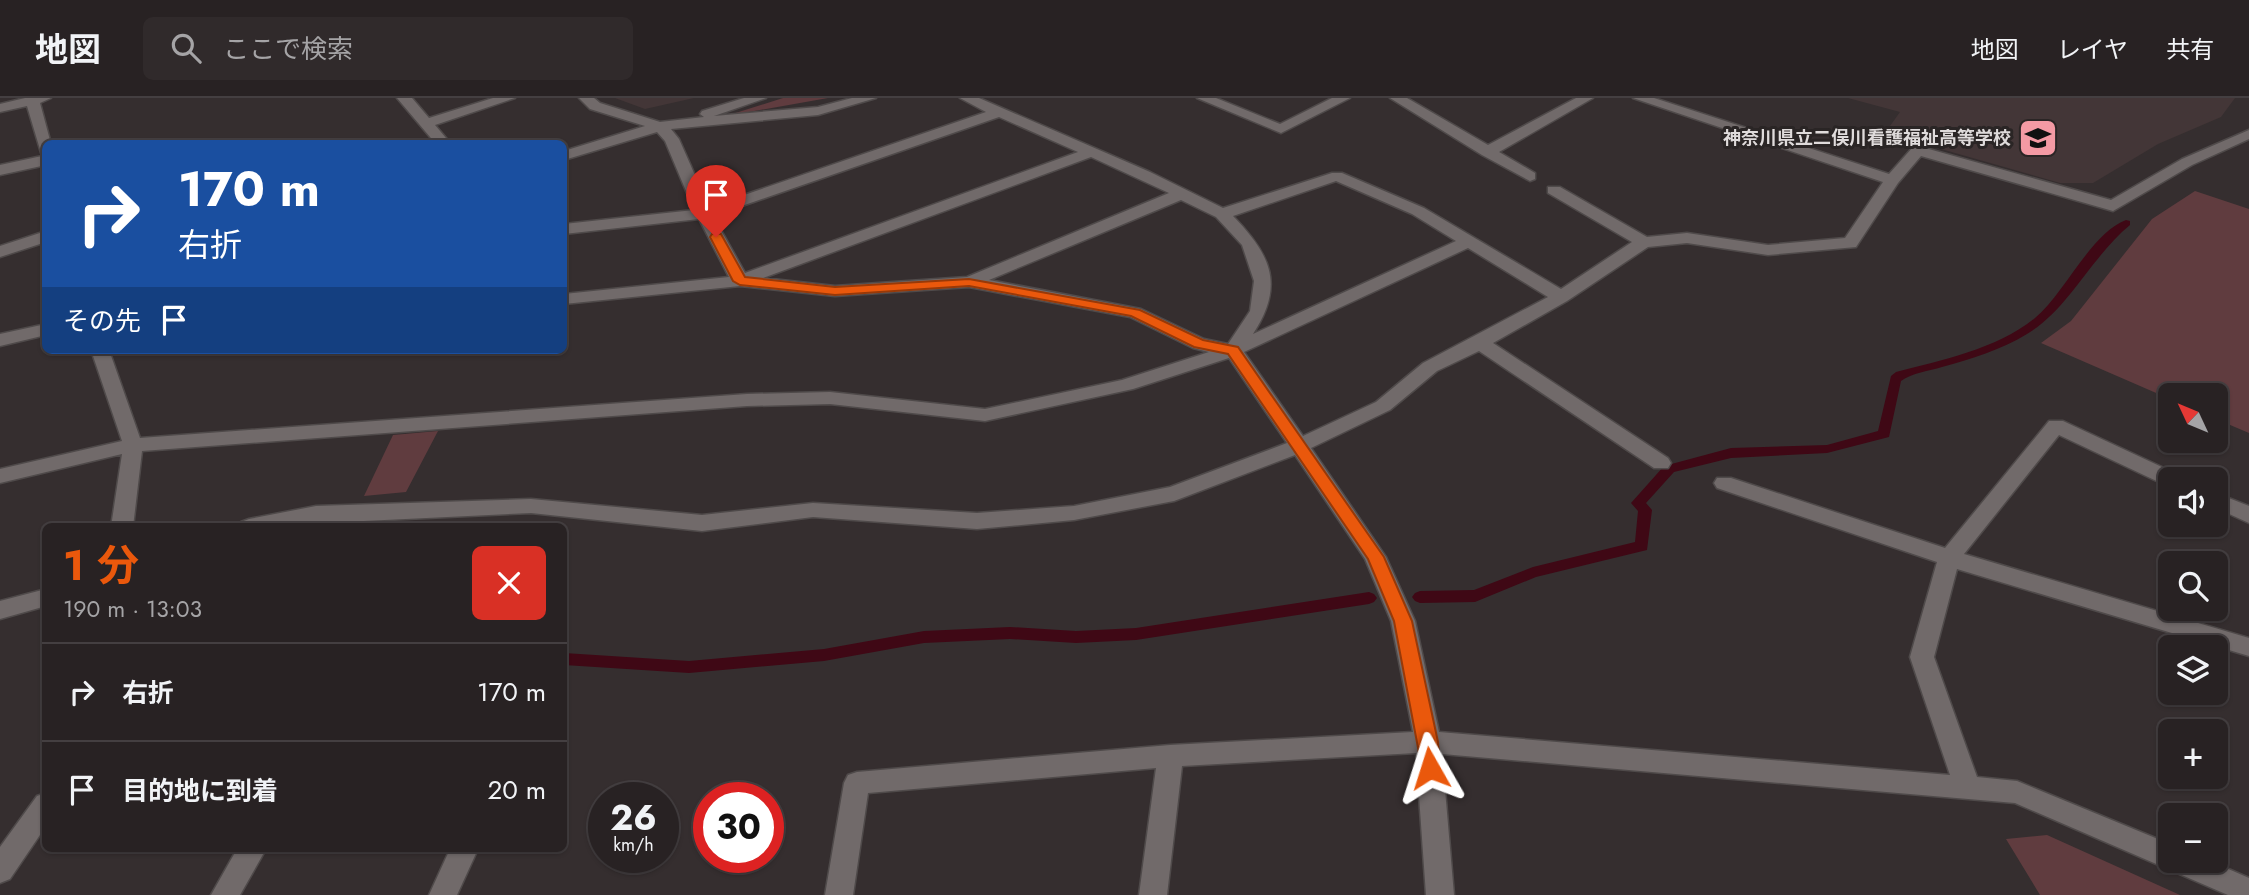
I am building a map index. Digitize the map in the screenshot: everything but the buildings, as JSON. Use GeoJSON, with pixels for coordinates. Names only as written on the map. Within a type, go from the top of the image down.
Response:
{"type":"FeatureCollection","features":[{"type":"Feature","properties":{"kind":"street"},"geometry":{"type":"LineString","coordinates":[[404,98],[441,140]]}},
{"type":"Feature","properties":{"kind":"street"},"geometry":{"type":"LineString","coordinates":[[426,123],[508,98]]}},
{"type":"Feature","properties":{"kind":"street"},"geometry":{"type":"LineString","coordinates":[[586,98],[595,106],[659,126],[818,110],[869,98]]}},
{"type":"Feature","properties":{"kind":"street"},"geometry":{"type":"LineString","coordinates":[[567,155],[759,98]]}},
{"type":"Feature","properties":{"kind":"street"},"geometry":{"type":"LineString","coordinates":[[967,98],[1091,152],[1222,214],[1250,243],[1263,281],[1259,311],[1233,350]]}},
{"type":"Feature","properties":{"kind":"street"},"geometry":{"type":"LineString","coordinates":[[1204,98],[1281,129],[1343,98]]}},
{"type":"Feature","properties":{"kind":"street"},"geometry":{"type":"LineString","coordinates":[[1397,98],[1530,176]]}},
{"type":"Feature","properties":{"kind":"street"},"geometry":{"type":"LineString","coordinates":[[1487,152],[1586,98]]}},
{"type":"Feature","properties":{"kind":"street"},"geometry":{"type":"LineString","coordinates":[[1640,98],[1892,180]]}},
{"type":"Feature","properties":{"kind":"street"},"geometry":{"type":"LineString","coordinates":[[0,108],[37,99],[44,140]]}},
{"type":"Feature","properties":{"kind":"street"},"geometry":{"type":"LineString","coordinates":[[567,229],[704,215],[999,112]]}},
{"type":"Feature","properties":{"kind":"street"},"geometry":{"type":"LineString","coordinates":[[659,126],[672,139],[704,215],[740,281]]}},
{"type":"Feature","properties":{"kind":"street"},"geometry":{"type":"LineString","coordinates":[[270,523],[316,514],[531,506],[702,523],[813,510],[977,521],[1074,513],[1174,494],[1297,447],[1382,407],[1430,367],[1480,343],[1561,297],[1644,242],[1688,238],[1768,250],[1850,243],[1892,180],[1918,150],[2113,206],[2187,162],[2249,134]]}},
{"type":"Feature","properties":{"kind":"street"},"geometry":{"type":"LineString","coordinates":[[740,281],[1091,152]]}},
{"type":"Feature","properties":{"kind":"street"},"geometry":{"type":"LineString","coordinates":[[0,170],[42,161]]}},
{"type":"Feature","properties":{"kind":"street"},"geometry":{"type":"LineString","coordinates":[[1222,214],[1337,176],[1418,211],[1561,297]]}},
{"type":"Feature","properties":{"kind":"street"},"geometry":{"type":"LineString","coordinates":[[1554,190],[1644,242]]}},
{"type":"Feature","properties":{"kind":"street"},"geometry":{"type":"LineString","coordinates":[[969,282],[1181,194]]}},
{"type":"Feature","properties":{"kind":"street"},"geometry":{"type":"LineString","coordinates":[[0,252],[42,237]]}},
{"type":"Feature","properties":{"kind":"street"},"geometry":{"type":"LineString","coordinates":[[0,476],[132,445],[747,400],[830,398],[985,415],[1126,385],[1233,350],[1470,241]]}},
{"type":"Feature","properties":{"kind":"street"},"geometry":{"type":"LineString","coordinates":[[567,299],[740,281],[835,291],[969,282],[1135,313],[1199,344],[1233,350],[1297,447],[1376,557],[1403,621],[1428,742],[1440,895]]}},
{"type":"Feature","properties":{"kind":"street"},"geometry":{"type":"LineString","coordinates":[[0,340],[42,330]]}},
{"type":"Feature","properties":{"kind":"street"},"geometry":{"type":"LineString","coordinates":[[1480,343],[1661,463]]}},
{"type":"Feature","properties":{"kind":"street"},"geometry":{"type":"LineString","coordinates":[[101,354],[132,445],[122,523]]}},
{"type":"Feature","properties":{"kind":"street"},"geometry":{"type":"LineString","coordinates":[[1967,787],[1922,657],[1949,558],[2056,426],[2158,473]]}},
{"type":"Feature","properties":{"kind":"street"},"geometry":{"type":"LineString","coordinates":[[1724,483],[1949,558],[2249,647]]}},
{"type":"Feature","properties":{"kind":"street"},"geometry":{"type":"LineString","coordinates":[[2228,505],[2249,515]]}},
{"type":"Feature","properties":{"kind":"street"},"geometry":{"type":"LineString","coordinates":[[0,610],[42,598]]}},
{"type":"Feature","properties":{"kind":"street"},"geometry":{"type":"LineString","coordinates":[[839,895],[857,783],[1170,756],[1428,742],[2017,792],[2158,852]]}},
{"type":"Feature","properties":{"kind":"street"},"geometry":{"type":"LineString","coordinates":[[1153,895],[1170,756]]}},
{"type":"Feature","properties":{"kind":"street"},"geometry":{"type":"LineString","coordinates":[[0,870],[42,810]]}},
{"type":"Feature","properties":{"kind":"street"},"geometry":{"type":"LineString","coordinates":[[225,895],[250,852]]}},
{"type":"Feature","properties":{"kind":"street"},"geometry":{"type":"LineString","coordinates":[[443,895],[463,852]]}},
{"type":"Feature","properties":{"kind":"street"},"geometry":{"type":"LineString","coordinates":[[2208,873],[2249,891]]}},
{"type":"Feature","properties":{"kind":"shaded area"},"geometry":{"type":"Polygon","coordinates":[[[615,98],[694,98],[645,109],[615,98]]]}},
{"type":"Feature","properties":{"kind":"shaded area"},"geometry":{"type":"Polygon","coordinates":[[[783,98],[828,98],[726,116],[783,98]]]}},
{"type":"Feature","properties":{"kind":"shaded area","name":"神奈川県立二俣川看護福祉高等学校"},"geometry":{"type":"Polygon","coordinates":[[[1848,98],[2235,98],[2221,117],[2158,144],[2093,183],[2060,183],[1885,133],[1900,112],[1848,98]]]}},
{"type":"Feature","properties":{"kind":"shaded area"},"geometry":{"type":"Polygon","coordinates":[[[2195,191],[2249,209],[2249,433],[2228,424],[2228,383],[2158,383],[2158,394],[2041,343],[2071,321],[2152,219],[2195,191]]]}},
{"type":"Feature","properties":{"kind":"shaded area"},"geometry":{"type":"Polygon","coordinates":[[[438,431],[406,492],[364,496],[393,435],[438,431]]]}},
{"type":"Feature","properties":{"kind":"shaded area"},"geometry":{"type":"Polygon","coordinates":[[[2047,835],[2180,895],[2040,895],[2006,839],[2047,835]]]}},
{"type":"Feature","properties":{"kind":"waterway"},"geometry":{"type":"LineString","coordinates":[[1420,597],[1475,596],[1533,572],[1642,546],[1645,510],[1638,503],[1669,469],[1731,453],[1827,449],[1884,434],[1895,379],[1900,375],[1938,365],[2002,342],[2039,321],[2095,252],[2126,223]]}},
{"type":"Feature","properties":{"kind":"waterway"},"geometry":{"type":"LineString","coordinates":[[567,659],[689,667],[824,655],[924,637],[1010,633],[1076,637],[1136,634],[1369,598]]}},
{"type":"Feature","properties":{"kind":"place","name":"神奈川県立二俣川看護福祉高等学校"},"geometry":{"type":"Point","coordinates":[2038,138]}},
{"type":"Feature","properties":{"kind":"route"},"geometry":{"type":"LineString","coordinates":[[716,237],[740,281],[835,291],[969,282],[1135,313],[1199,344],[1233,350],[1297,447],[1376,557],[1403,621],[1428,742],[1430,768]]}}]}
